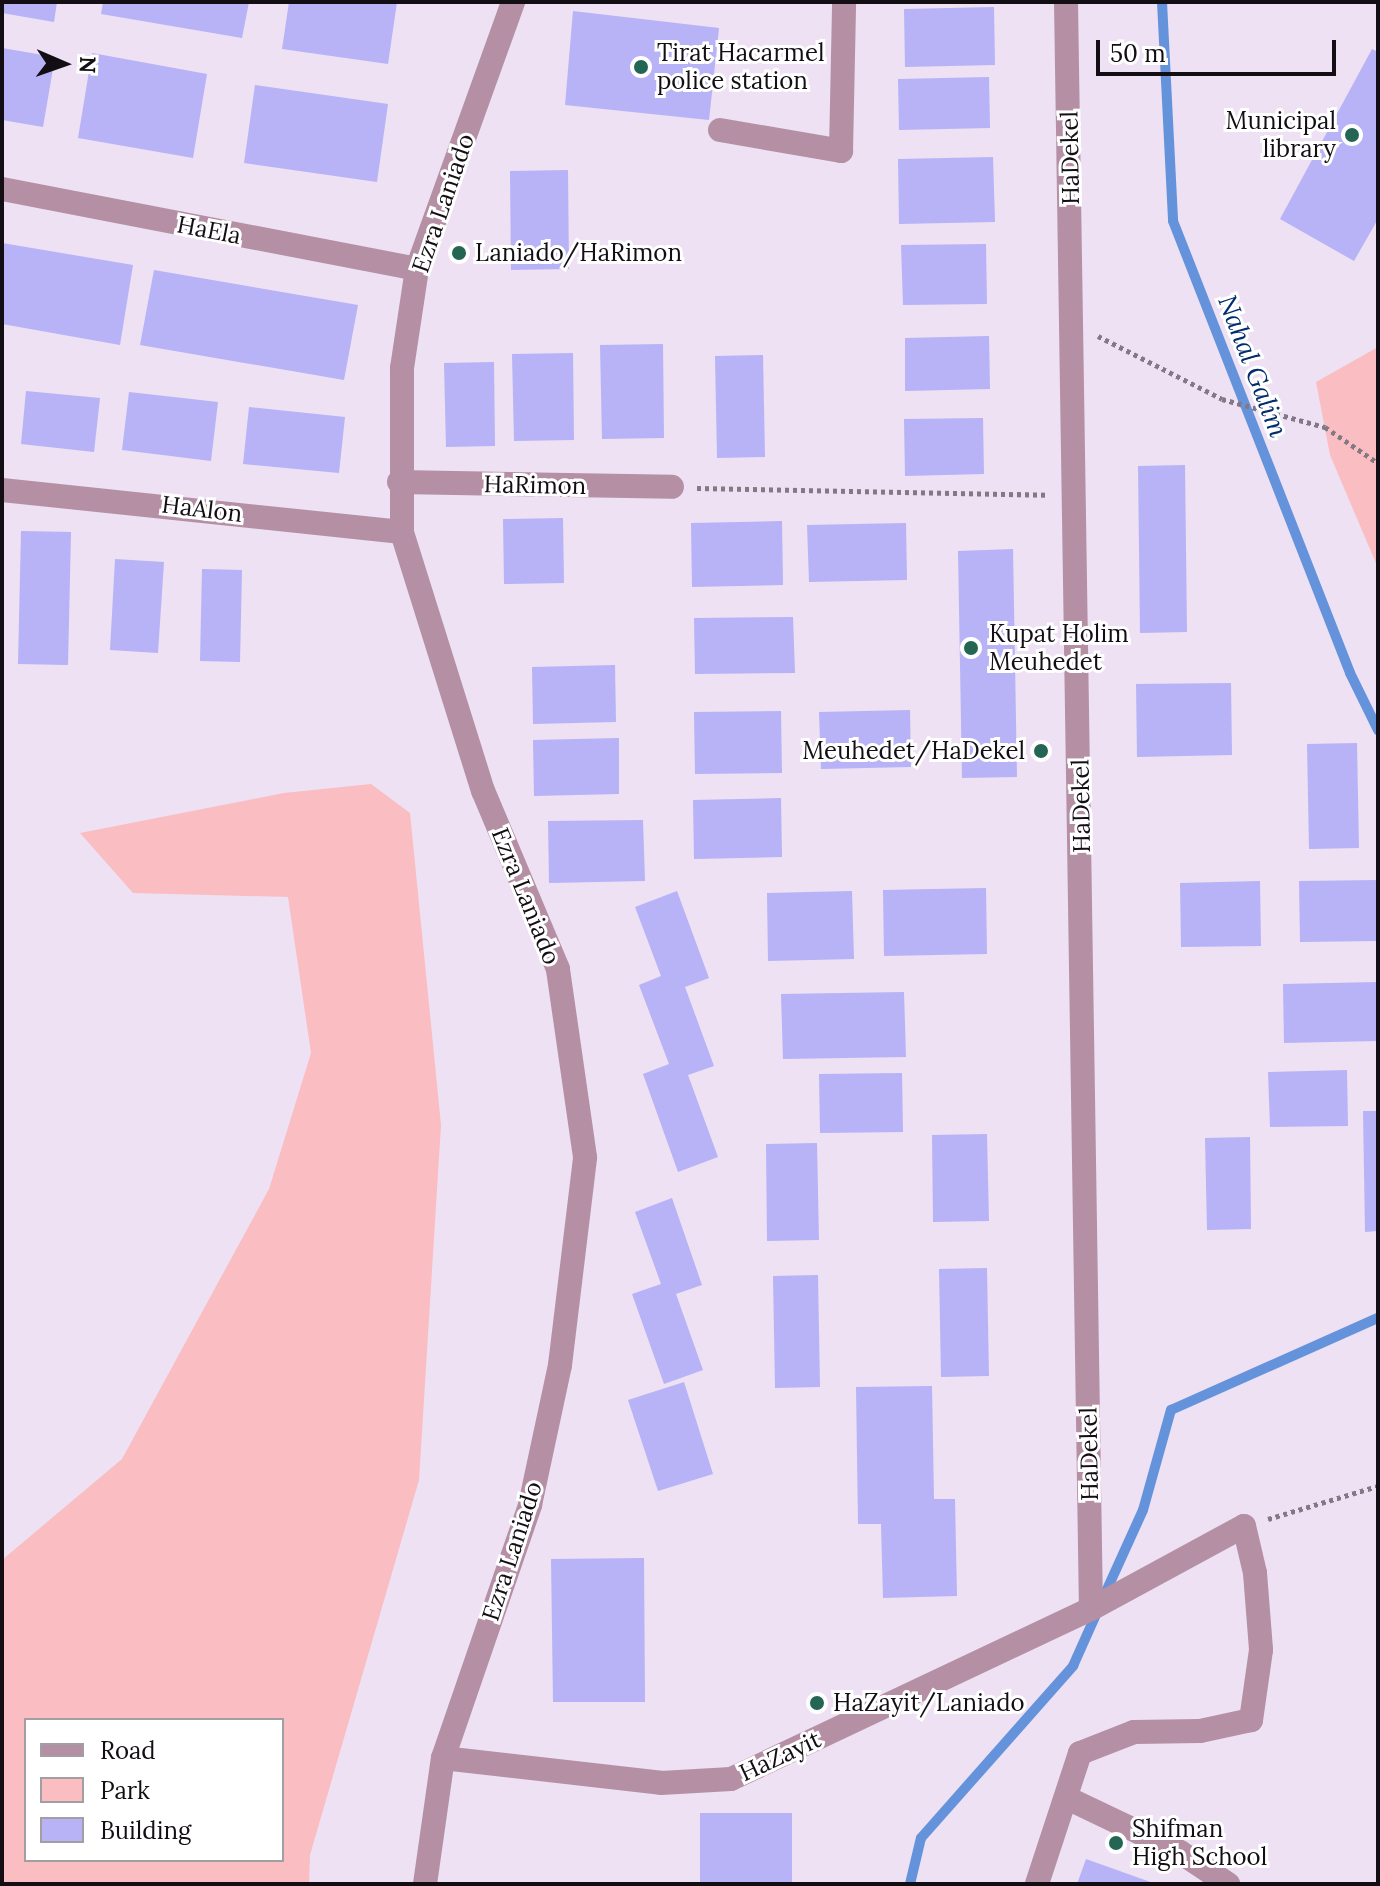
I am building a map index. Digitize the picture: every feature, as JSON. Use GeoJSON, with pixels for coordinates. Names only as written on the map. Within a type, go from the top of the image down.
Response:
{"type":"FeatureCollection","features":[{"type":"Feature","properties":{"kind":"street"},"geometry":{"type":"LineString","coordinates":[[720,130],[841,151],[844,2]]}},
{"type":"Feature","properties":{"kind":"street","name":"HaDekel"},"geometry":{"type":"LineString","coordinates":[[1066,2],[1077,495],[1091,1609]]}},
{"type":"Feature","properties":{"kind":"street","name":"Ezra Laniado"},"geometry":{"type":"LineString","coordinates":[[425,1884],[443,1758],[530,1505],[560,1365],[585,1157],[558,969],[483,791],[402,532],[399,482],[402,368],[417,269],[515,6]]}},
{"type":"Feature","properties":{"kind":"street","name":"HaEla"},"geometry":{"type":"LineString","coordinates":[[2,189],[417,269]]}},
{"type":"Feature","properties":{"kind":"street","name":"HaRimon"},"geometry":{"type":"LineString","coordinates":[[399,482],[672,487]]}},
{"type":"Feature","properties":{"kind":"street","name":"HaAlon"},"geometry":{"type":"LineString","coordinates":[[2,490],[402,532]]}},
{"type":"Feature","properties":{"kind":"street"},"geometry":{"type":"LineString","coordinates":[[1037,1884],[1080,1753],[1134,1732],[1200,1731],[1251,1720],[1261,1650],[1255,1573],[1244,1526]]}},
{"type":"Feature","properties":{"kind":"street","name":"HaZayit"},"geometry":{"type":"LineString","coordinates":[[443,1758],[661,1783],[731,1779],[1091,1609],[1244,1526]]}},
{"type":"Feature","properties":{"kind":"street"},"geometry":{"type":"LineString","coordinates":[[1067,1798],[1180,1852],[1228,1884]]}},
{"type":"Feature","properties":{"kind":"path"},"geometry":{"type":"LineString","coordinates":[[1073,321],[1123,352],[1222,399],[1325,427],[1378,463]]}},
{"type":"Feature","properties":{"kind":"path"},"geometry":{"type":"LineString","coordinates":[[672,487],[1077,495]]}},
{"type":"Feature","properties":{"kind":"path"},"geometry":{"type":"LineString","coordinates":[[1244,1526],[1378,1486]]}},
{"type":"Feature","properties":{"kind":"green space"},"geometry":{"type":"Polygon","coordinates":[[[1378,347],[1378,568],[1330,455],[1316,382],[1378,347]]]}},
{"type":"Feature","properties":{"kind":"green space"},"geometry":{"type":"Polygon","coordinates":[[[371,784],[410,813],[441,1125],[419,1480],[310,1855],[309,1884],[2,1884],[2,1560],[122,1459],[269,1189],[311,1053],[288,897],[133,893],[80,833],[284,793],[371,784]]]}},
{"type":"Feature","properties":{"kind":"building"},"geometry":{"type":"Polygon","coordinates":[[[2,2],[57,2],[54,22],[2,13],[2,2]]]}},
{"type":"Feature","properties":{"kind":"building"},"geometry":{"type":"Polygon","coordinates":[[[103,2],[249,2],[242,38],[101,14],[103,2]]]}},
{"type":"Feature","properties":{"kind":"building"},"geometry":{"type":"Polygon","coordinates":[[[289,2],[397,2],[388,64],[282,49],[289,2]]]}},
{"type":"Feature","properties":{"kind":"building"},"geometry":{"type":"Polygon","coordinates":[[[994,7],[995,65],[905,67],[904,9],[994,7]]]}},
{"type":"Feature","properties":{"kind":"building","name":"Tirat Hacarmel police station"},"geometry":{"type":"Polygon","coordinates":[[[573,11],[719,28],[709,120],[565,105],[573,11]]]}},
{"type":"Feature","properties":{"kind":"building"},"geometry":{"type":"Polygon","coordinates":[[[2,48],[55,57],[43,127],[2,120],[2,48]]]}},
{"type":"Feature","properties":{"kind":"building","name":"Municipal library"},"geometry":{"type":"Polygon","coordinates":[[[1372,49],[1378,52],[1378,219],[1354,261],[1280,219],[1372,49]]]}},
{"type":"Feature","properties":{"kind":"building"},"geometry":{"type":"Polygon","coordinates":[[[92,53],[207,74],[193,158],[78,138],[92,53]]]}},
{"type":"Feature","properties":{"kind":"building"},"geometry":{"type":"Polygon","coordinates":[[[989,77],[990,128],[899,130],[898,79],[989,77]]]}},
{"type":"Feature","properties":{"kind":"building"},"geometry":{"type":"Polygon","coordinates":[[[255,85],[388,104],[377,182],[244,163],[255,85]]]}},
{"type":"Feature","properties":{"kind":"building"},"geometry":{"type":"Polygon","coordinates":[[[993,157],[995,222],[899,224],[898,159],[993,157]]]}},
{"type":"Feature","properties":{"kind":"building"},"geometry":{"type":"Polygon","coordinates":[[[568,170],[569,269],[511,270],[510,171],[568,170]]]}},
{"type":"Feature","properties":{"kind":"building"},"geometry":{"type":"Polygon","coordinates":[[[2,243],[133,265],[120,345],[2,324],[2,243]]]}},
{"type":"Feature","properties":{"kind":"building"},"geometry":{"type":"Polygon","coordinates":[[[986,244],[987,304],[903,305],[901,245],[986,244]]]}},
{"type":"Feature","properties":{"kind":"building"},"geometry":{"type":"Polygon","coordinates":[[[154,270],[358,305],[344,380],[140,345],[154,270]]]}},
{"type":"Feature","properties":{"kind":"building"},"geometry":{"type":"Polygon","coordinates":[[[989,336],[990,389],[905,391],[905,338],[989,336]]]}},
{"type":"Feature","properties":{"kind":"building"},"geometry":{"type":"Polygon","coordinates":[[[663,344],[664,438],[602,439],[600,345],[663,344]]]}},
{"type":"Feature","properties":{"kind":"building"},"geometry":{"type":"Polygon","coordinates":[[[573,353],[574,440],[514,441],[512,354],[573,353]]]}},
{"type":"Feature","properties":{"kind":"building"},"geometry":{"type":"Polygon","coordinates":[[[763,355],[765,457],[717,458],[715,356],[763,355]]]}},
{"type":"Feature","properties":{"kind":"building"},"geometry":{"type":"Polygon","coordinates":[[[494,362],[495,446],[446,447],[444,363],[494,362]]]}},
{"type":"Feature","properties":{"kind":"building"},"geometry":{"type":"Polygon","coordinates":[[[26,391],[100,398],[94,452],[21,444],[26,391]]]}},
{"type":"Feature","properties":{"kind":"building"},"geometry":{"type":"Polygon","coordinates":[[[129,392],[218,402],[211,461],[122,450],[129,392]]]}},
{"type":"Feature","properties":{"kind":"building"},"geometry":{"type":"Polygon","coordinates":[[[249,407],[345,417],[339,473],[243,464],[249,407]]]}},
{"type":"Feature","properties":{"kind":"building"},"geometry":{"type":"Polygon","coordinates":[[[983,418],[984,474],[905,476],[904,419],[983,418]]]}},
{"type":"Feature","properties":{"kind":"building"},"geometry":{"type":"Polygon","coordinates":[[[1185,465],[1187,632],[1140,633],[1138,466],[1185,465]]]}},
{"type":"Feature","properties":{"kind":"building"},"geometry":{"type":"Polygon","coordinates":[[[563,518],[564,583],[504,584],[503,519],[563,518]]]}},
{"type":"Feature","properties":{"kind":"building"},"geometry":{"type":"Polygon","coordinates":[[[782,521],[783,585],[692,587],[691,523],[782,521]]]}},
{"type":"Feature","properties":{"kind":"building"},"geometry":{"type":"Polygon","coordinates":[[[906,523],[907,580],[809,582],[807,525],[906,523]]]}},
{"type":"Feature","properties":{"kind":"building"},"geometry":{"type":"Polygon","coordinates":[[[21,531],[71,532],[68,665],[18,664],[21,531]]]}},
{"type":"Feature","properties":{"kind":"building"},"geometry":{"type":"Polygon","coordinates":[[[1013,549],[1017,777],[962,778],[958,551],[1013,549]]]}},
{"type":"Feature","properties":{"kind":"building"},"geometry":{"type":"Polygon","coordinates":[[[115,559],[164,562],[158,653],[110,650],[115,559]]]}},
{"type":"Feature","properties":{"kind":"building"},"geometry":{"type":"Polygon","coordinates":[[[202,569],[242,570],[240,662],[200,661],[202,569]]]}},
{"type":"Feature","properties":{"kind":"building"},"geometry":{"type":"Polygon","coordinates":[[[793,617],[795,673],[695,674],[694,618],[793,617]]]}},
{"type":"Feature","properties":{"kind":"building"},"geometry":{"type":"Polygon","coordinates":[[[615,665],[616,722],[533,724],[532,667],[615,665]]]}},
{"type":"Feature","properties":{"kind":"building"},"geometry":{"type":"Polygon","coordinates":[[[1231,683],[1232,755],[1137,757],[1136,684],[1231,683]]]}},
{"type":"Feature","properties":{"kind":"building"},"geometry":{"type":"Polygon","coordinates":[[[910,710],[911,767],[821,769],[819,712],[910,710]]]}},
{"type":"Feature","properties":{"kind":"building"},"geometry":{"type":"Polygon","coordinates":[[[781,711],[782,773],[695,774],[694,712],[781,711]]]}},
{"type":"Feature","properties":{"kind":"building"},"geometry":{"type":"Polygon","coordinates":[[[619,738],[619,794],[534,796],[533,740],[619,738]]]}},
{"type":"Feature","properties":{"kind":"building"},"geometry":{"type":"Polygon","coordinates":[[[1357,743],[1359,848],[1309,849],[1307,744],[1357,743]]]}},
{"type":"Feature","properties":{"kind":"building"},"geometry":{"type":"Polygon","coordinates":[[[781,798],[782,857],[694,859],[693,800],[781,798]]]}},
{"type":"Feature","properties":{"kind":"building"},"geometry":{"type":"Polygon","coordinates":[[[643,820],[645,881],[549,883],[548,821],[643,820]]]}},
{"type":"Feature","properties":{"kind":"building"},"geometry":{"type":"Polygon","coordinates":[[[1378,880],[1378,941],[1300,942],[1299,881],[1378,880]]]}},
{"type":"Feature","properties":{"kind":"building"},"geometry":{"type":"Polygon","coordinates":[[[1260,881],[1261,946],[1181,947],[1180,883],[1260,881]]]}},
{"type":"Feature","properties":{"kind":"building"},"geometry":{"type":"Polygon","coordinates":[[[986,888],[987,954],[884,956],[883,890],[986,888]]]}},
{"type":"Feature","properties":{"kind":"building"},"geometry":{"type":"Polygon","coordinates":[[[677,891],[709,978],[685,987],[714,1066],[688,1075],[718,1157],[678,1172],[643,1074],[669,1064],[639,985],[661,976],[635,907],[677,891]]]}},
{"type":"Feature","properties":{"kind":"building"},"geometry":{"type":"Polygon","coordinates":[[[852,891],[854,959],[768,961],[767,893],[852,891]]]}},
{"type":"Feature","properties":{"kind":"building"},"geometry":{"type":"Polygon","coordinates":[[[1378,982],[1378,1041],[1284,1043],[1283,984],[1378,982]]]}},
{"type":"Feature","properties":{"kind":"building"},"geometry":{"type":"Polygon","coordinates":[[[904,992],[906,1057],[783,1059],[781,994],[904,992]]]}},
{"type":"Feature","properties":{"kind":"building"},"geometry":{"type":"Polygon","coordinates":[[[1347,1070],[1348,1126],[1270,1127],[1268,1072],[1347,1070]]]}},
{"type":"Feature","properties":{"kind":"building"},"geometry":{"type":"Polygon","coordinates":[[[902,1073],[903,1132],[820,1133],[819,1074],[902,1073]]]}},
{"type":"Feature","properties":{"kind":"building"},"geometry":{"type":"Polygon","coordinates":[[[1363,1111],[1378,1111],[1378,1231],[1365,1232],[1363,1111]]]}},
{"type":"Feature","properties":{"kind":"building"},"geometry":{"type":"Polygon","coordinates":[[[987,1134],[989,1221],[933,1222],[932,1135],[987,1134]]]}},
{"type":"Feature","properties":{"kind":"building"},"geometry":{"type":"Polygon","coordinates":[[[1250,1137],[1251,1229],[1207,1230],[1205,1138],[1250,1137]]]}},
{"type":"Feature","properties":{"kind":"building"},"geometry":{"type":"Polygon","coordinates":[[[817,1143],[819,1240],[767,1241],[766,1144],[817,1143]]]}},
{"type":"Feature","properties":{"kind":"building"},"geometry":{"type":"Polygon","coordinates":[[[672,1198],[702,1285],[676,1294],[703,1370],[664,1384],[632,1294],[661,1284],[635,1212],[672,1198]]]}},
{"type":"Feature","properties":{"kind":"building"},"geometry":{"type":"Polygon","coordinates":[[[987,1268],[989,1376],[941,1377],[939,1269],[987,1268]]]}},
{"type":"Feature","properties":{"kind":"building"},"geometry":{"type":"Polygon","coordinates":[[[818,1275],[820,1387],[775,1388],[773,1276],[818,1275]]]}},
{"type":"Feature","properties":{"kind":"building"},"geometry":{"type":"Polygon","coordinates":[[[684,1382],[713,1474],[658,1491],[628,1400],[684,1382]]]}},
{"type":"Feature","properties":{"kind":"building"},"geometry":{"type":"Polygon","coordinates":[[[932,1386],[934,1499],[955,1499],[957,1596],[883,1598],[881,1524],[858,1524],[856,1387],[932,1386]]]}},
{"type":"Feature","properties":{"kind":"building"},"geometry":{"type":"Polygon","coordinates":[[[644,1558],[645,1702],[553,1702],[551,1559],[644,1558]]]}},
{"type":"Feature","properties":{"kind":"building"},"geometry":{"type":"Polygon","coordinates":[[[700,1813],[792,1813],[792,1884],[700,1884],[700,1813]]]}},
{"type":"Feature","properties":{"kind":"building"},"geometry":{"type":"Polygon","coordinates":[[[1086,1859],[1156,1884],[1077,1884],[1086,1859]]]}},
{"type":"Feature","properties":{"kind":"waterway","name":"Nahal Galim"},"geometry":{"type":"LineString","coordinates":[[1162,2],[1173,221],[1350,673],[1378,730]]}},
{"type":"Feature","properties":{"kind":"waterway"},"geometry":{"type":"LineString","coordinates":[[1104,1596],[1143,1510],[1171,1410],[1378,1318]]}},
{"type":"Feature","properties":{"kind":"waterway"},"geometry":{"type":"LineString","coordinates":[[910,1884],[921,1838],[1073,1666],[1098,1610]]}},
{"type":"Feature","properties":{"kind":"place","name":"Tirat Hacarmel police station"},"geometry":{"type":"Point","coordinates":[641,67]}},
{"type":"Feature","properties":{"kind":"place","name":"Municipal library"},"geometry":{"type":"Point","coordinates":[1352,135]}},
{"type":"Feature","properties":{"kind":"place","name":"Laniado/HaRimon"},"geometry":{"type":"Point","coordinates":[459,253]}},
{"type":"Feature","properties":{"kind":"place","name":"Kupat Holim Meuhedet"},"geometry":{"type":"Point","coordinates":[971,648]}},
{"type":"Feature","properties":{"kind":"place","name":"Meuhedet/HaDekel"},"geometry":{"type":"Point","coordinates":[1041,751]}},
{"type":"Feature","properties":{"kind":"place","name":"HaZayit/Laniado"},"geometry":{"type":"Point","coordinates":[817,1703]}},
{"type":"Feature","properties":{"kind":"place","name":"Shifman High School"},"geometry":{"type":"Point","coordinates":[1116,1843]}}]}
